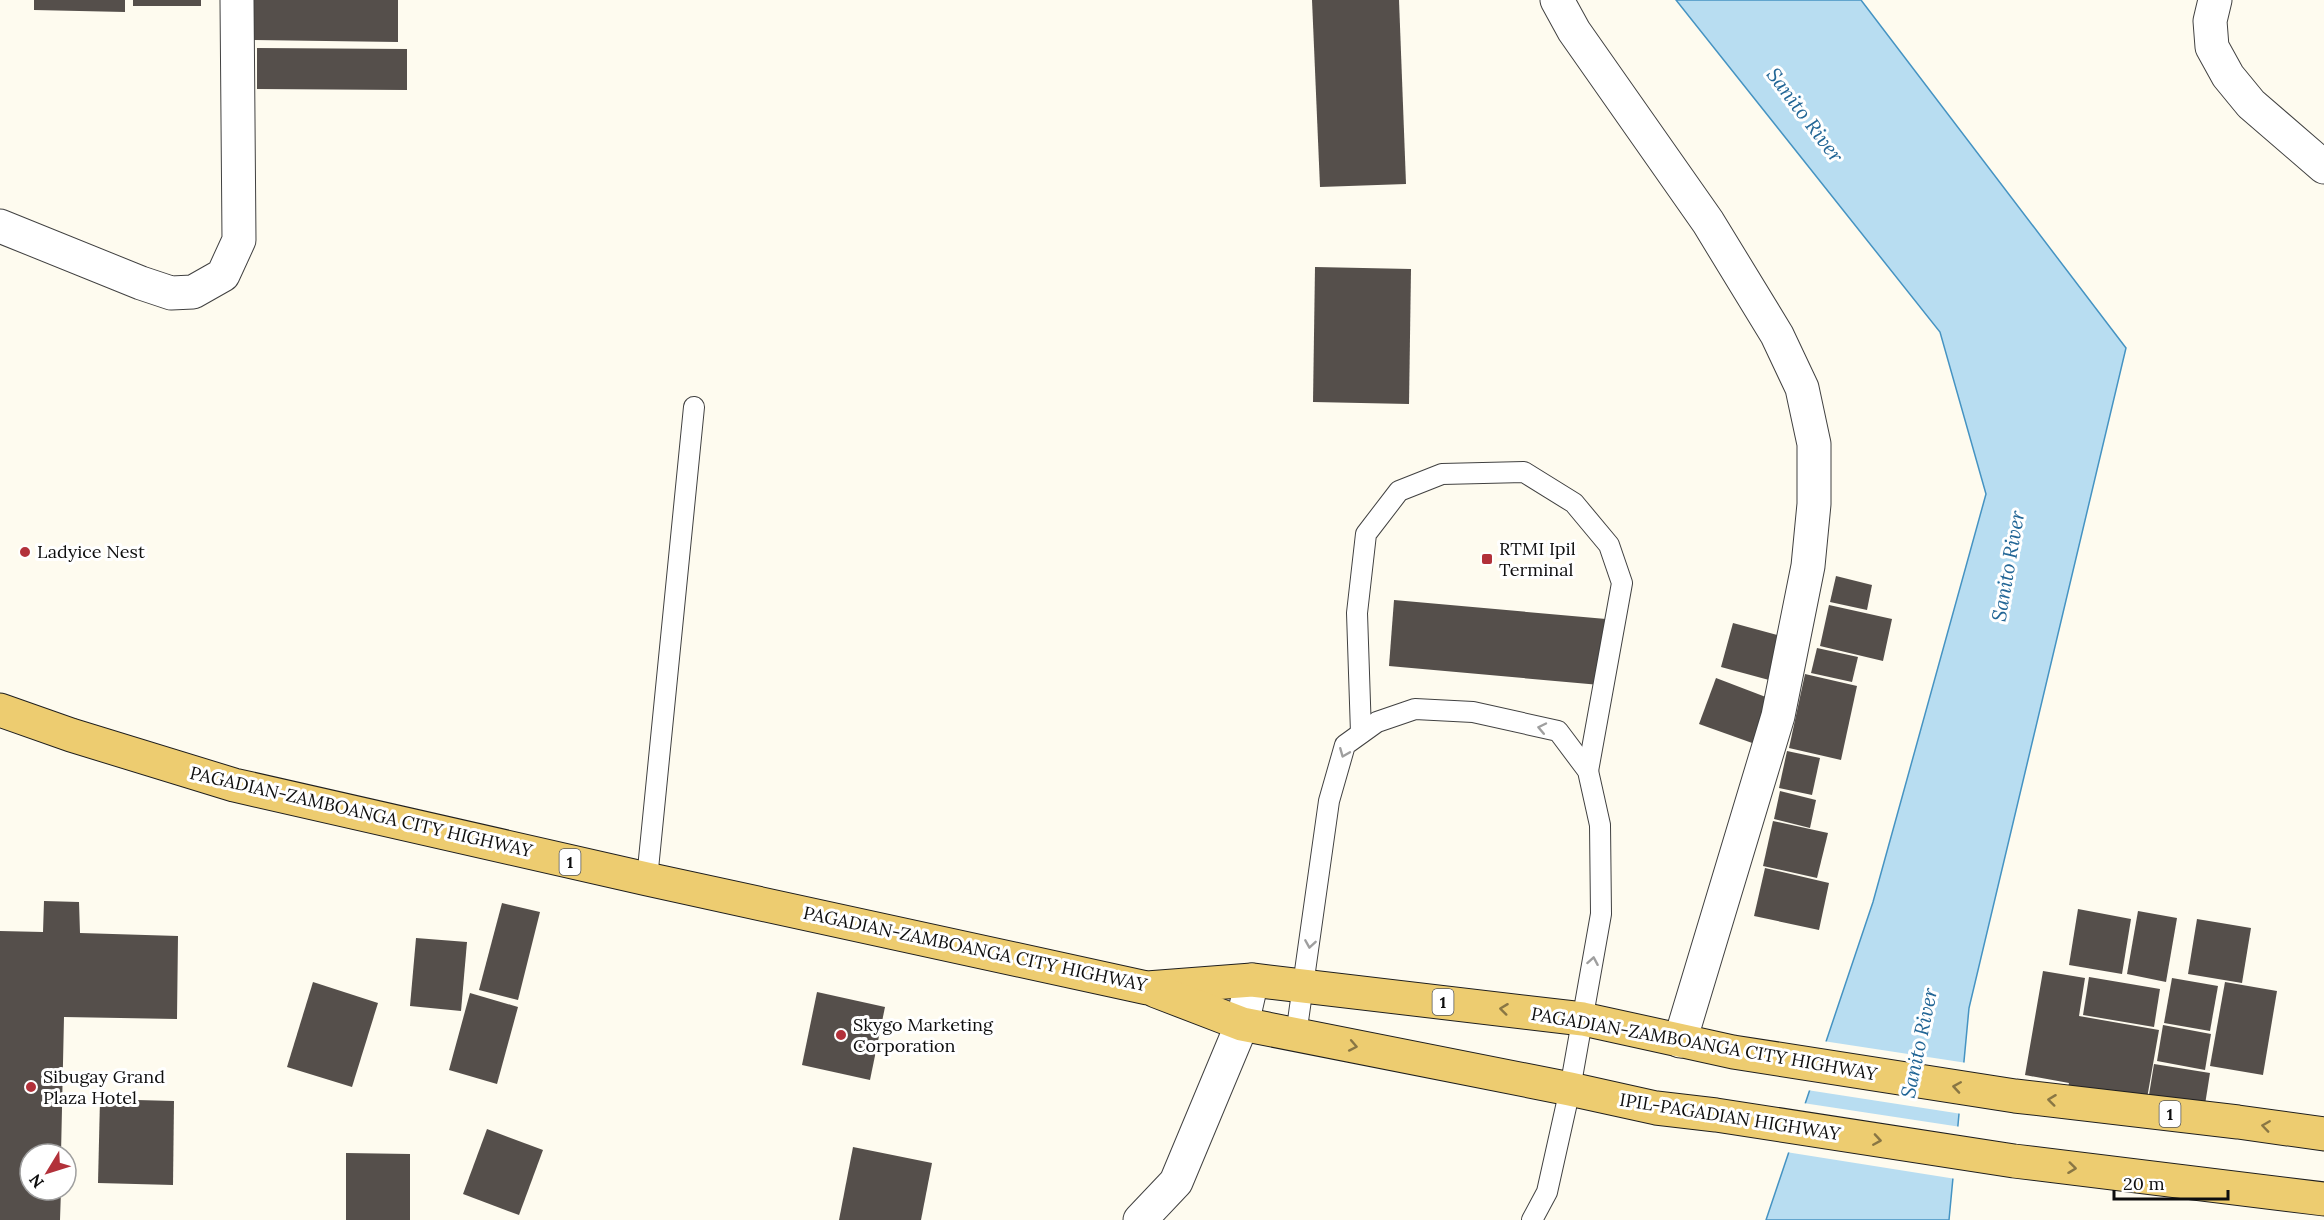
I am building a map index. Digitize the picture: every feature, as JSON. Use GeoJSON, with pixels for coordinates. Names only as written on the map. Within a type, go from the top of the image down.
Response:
{"type":"FeatureCollection","features":[{"type":"Feature","properties":{"kind":"main road","name":"PAGADIAN-ZAMBOANGA CITY HIGHWAY"},"geometry":{"type":"LineString","coordinates":[[0,710],[71,735],[234,785],[646,879],[1147,988],[1252,980],[1583,1019],[1733,1052],[2015,1096],[2324,1134]]}},
{"type":"Feature","properties":{"kind":"main road","name":"IPIL-PAGADIAN HIGHWAY"},"geometry":{"type":"LineString","coordinates":[[1147,988],[1242,1024],[1656,1108],[1716,1115],[2014,1161],[2324,1199]]}},
{"type":"Feature","properties":{"kind":"street"},"geometry":{"type":"LineString","coordinates":[[0,226],[171,293],[194,292],[223,275],[239,240],[237,0]]}},
{"type":"Feature","properties":{"kind":"street"},"geometry":{"type":"LineString","coordinates":[[1557,0],[1574,31],[1708,222],[1777,335],[1802,388],[1814,444],[1814,504],[1808,566],[1778,716],[1680,1041]]}},
{"type":"Feature","properties":{"kind":"street"},"geometry":{"type":"LineString","coordinates":[[2215,0],[2210,21],[2212,46],[2228,75],[2251,104],[2324,166]]}},
{"type":"Feature","properties":{"kind":"street"},"geometry":{"type":"LineString","coordinates":[[1140,1220],[1176,1182],[1242,1024],[1252,980]]}},
{"type":"Feature","properties":{"kind":"lane"},"geometry":{"type":"LineString","coordinates":[[646,879],[694,407]]}},
{"type":"Feature","properties":{"kind":"lane"},"geometry":{"type":"LineString","coordinates":[[1361,734],[1357,613],[1366,534],[1400,491],[1442,474],[1524,472],[1574,503],[1609,545],[1622,583],[1588,771],[1600,825],[1601,914],[1570,1089],[1547,1192],[1532,1220]]}},
{"type":"Feature","properties":{"kind":"lane"},"geometry":{"type":"LineString","coordinates":[[1296,1035],[1329,801],[1346,745],[1377,722],[1415,709],[1473,712],[1558,731],[1588,771]]}},
{"type":"Feature","properties":{"kind":"water","name":"Sanito River"},"geometry":{"type":"Polygon","coordinates":[[[1676,0],[1861,0],[2126,348],[1969,1008],[1949,1220],[1766,1220],[1873,902],[1986,494],[1940,332],[1676,0]]]}},
{"type":"Feature","properties":{"kind":"pier"},"geometry":{"type":"Polygon","coordinates":[[[1823,1041],[1967,1063],[1962,1114],[1807,1090],[1823,1041]]]}},
{"type":"Feature","properties":{"kind":"pier"},"geometry":{"type":"Polygon","coordinates":[[[1803,1103],[1961,1127],[1956,1179],[1786,1152],[1803,1103]]]}},
{"type":"Feature","properties":{"kind":"building"},"geometry":{"type":"Polygon","coordinates":[[[34,0],[125,0],[125,12],[34,10],[34,0]]]}},
{"type":"Feature","properties":{"kind":"building"},"geometry":{"type":"Polygon","coordinates":[[[133,0],[201,0],[201,6],[133,6],[133,0]]]}},
{"type":"Feature","properties":{"kind":"building"},"geometry":{"type":"Polygon","coordinates":[[[251,0],[398,0],[398,42],[251,40],[251,0]]]}},
{"type":"Feature","properties":{"kind":"building"},"geometry":{"type":"Polygon","coordinates":[[[1312,0],[1399,0],[1406,184],[1320,187],[1312,0]]]}},
{"type":"Feature","properties":{"kind":"building"},"geometry":{"type":"Polygon","coordinates":[[[257,48],[407,49],[407,90],[257,89],[257,48]]]}},
{"type":"Feature","properties":{"kind":"building"},"geometry":{"type":"Polygon","coordinates":[[[1315,267],[1411,269],[1409,404],[1313,402],[1315,267]]]}},
{"type":"Feature","properties":{"kind":"building"},"geometry":{"type":"Polygon","coordinates":[[[1836,576],[1872,585],[1867,610],[1830,602],[1836,576]]]}},
{"type":"Feature","properties":{"kind":"building"},"geometry":{"type":"Polygon","coordinates":[[[1394,600],[1606,619],[1600,685],[1389,666],[1394,600]]]}},
{"type":"Feature","properties":{"kind":"building"},"geometry":{"type":"Polygon","coordinates":[[[1829,605],[1892,619],[1883,661],[1820,646],[1829,605]]]}},
{"type":"Feature","properties":{"kind":"building"},"geometry":{"type":"Polygon","coordinates":[[[1733,623],[1781,636],[1769,680],[1721,667],[1733,623]]]}},
{"type":"Feature","properties":{"kind":"building"},"geometry":{"type":"Polygon","coordinates":[[[1817,648],[1858,657],[1852,682],[1811,673],[1817,648]]]}},
{"type":"Feature","properties":{"kind":"building"},"geometry":{"type":"Polygon","coordinates":[[[1805,674],[1857,686],[1841,760],[1789,748],[1805,674]]]}},
{"type":"Feature","properties":{"kind":"building"},"geometry":{"type":"Polygon","coordinates":[[[1716,678],[1771,699],[1755,744],[1699,724],[1716,678]]]}},
{"type":"Feature","properties":{"kind":"building"},"geometry":{"type":"Polygon","coordinates":[[[1787,751],[1820,758],[1812,795],[1779,788],[1787,751]]]}},
{"type":"Feature","properties":{"kind":"building"},"geometry":{"type":"Polygon","coordinates":[[[1780,791],[1816,800],[1810,828],[1774,819],[1780,791]]]}},
{"type":"Feature","properties":{"kind":"building"},"geometry":{"type":"Polygon","coordinates":[[[1773,821],[1828,833],[1817,878],[1763,866],[1773,821]]]}},
{"type":"Feature","properties":{"kind":"building"},"geometry":{"type":"Polygon","coordinates":[[[1765,868],[1829,883],[1819,930],[1754,916],[1765,868]]]}},
{"type":"Feature","properties":{"kind":"building","name":"Sibugay Grand Plaza Hotel"},"geometry":{"type":"Polygon","coordinates":[[[44,901],[79,902],[80,933],[178,936],[177,1019],[64,1017],[61,1142],[18,1142],[18,1202],[61,1202],[60,1220],[0,1220],[0,931],[43,932],[44,901]]]}},
{"type":"Feature","properties":{"kind":"building"},"geometry":{"type":"Polygon","coordinates":[[[502,903],[540,912],[518,1000],[479,990],[502,903]]]}},
{"type":"Feature","properties":{"kind":"building"},"geometry":{"type":"Polygon","coordinates":[[[2078,909],[2131,919],[2122,974],[2069,965],[2078,909]]]}},
{"type":"Feature","properties":{"kind":"building"},"geometry":{"type":"Polygon","coordinates":[[[2138,911],[2177,918],[2166,982],[2127,974],[2138,911]]]}},
{"type":"Feature","properties":{"kind":"building"},"geometry":{"type":"Polygon","coordinates":[[[2197,919],[2251,928],[2242,983],[2188,974],[2197,919]]]}},
{"type":"Feature","properties":{"kind":"building"},"geometry":{"type":"Polygon","coordinates":[[[416,938],[467,942],[461,1011],[410,1006],[416,938]]]}},
{"type":"Feature","properties":{"kind":"building"},"geometry":{"type":"Polygon","coordinates":[[[2043,971],[2085,978],[2079,1016],[2159,1030],[2146,1104],[2067,1091],[2069,1083],[2025,1075],[2043,971]]]}},
{"type":"Feature","properties":{"kind":"building"},"geometry":{"type":"Polygon","coordinates":[[[2089,977],[2160,989],[2154,1027],[2083,1015],[2089,977]]]}},
{"type":"Feature","properties":{"kind":"building"},"geometry":{"type":"Polygon","coordinates":[[[2172,978],[2218,986],[2210,1031],[2164,1023],[2172,978]]]}},
{"type":"Feature","properties":{"kind":"building"},"geometry":{"type":"Polygon","coordinates":[[[313,982],[378,1003],[352,1087],[287,1067],[313,982]]]}},
{"type":"Feature","properties":{"kind":"building"},"geometry":{"type":"Polygon","coordinates":[[[2225,982],[2277,991],[2263,1075],[2210,1066],[2225,982]]]}},
{"type":"Feature","properties":{"kind":"building"},"geometry":{"type":"Polygon","coordinates":[[[817,992],[885,1007],[870,1080],[802,1065],[817,992]]]}},
{"type":"Feature","properties":{"kind":"building"},"geometry":{"type":"Polygon","coordinates":[[[470,993],[518,1007],[497,1084],[449,1070],[470,993]]]}},
{"type":"Feature","properties":{"kind":"building"},"geometry":{"type":"Polygon","coordinates":[[[2163,1025],[2211,1034],[2205,1070],[2157,1061],[2163,1025]]]}},
{"type":"Feature","properties":{"kind":"building"},"geometry":{"type":"Polygon","coordinates":[[[2154,1064],[2210,1073],[2204,1111],[2148,1101],[2154,1064]]]}},
{"type":"Feature","properties":{"kind":"building"},"geometry":{"type":"Polygon","coordinates":[[[100,1099],[174,1101],[173,1185],[98,1183],[100,1099]]]}},
{"type":"Feature","properties":{"kind":"building"},"geometry":{"type":"Polygon","coordinates":[[[487,1129],[543,1150],[519,1215],[463,1194],[487,1129]]]}},
{"type":"Feature","properties":{"kind":"building"},"geometry":{"type":"Polygon","coordinates":[[[853,1147],[932,1163],[921,1220],[839,1220],[853,1147]]]}},
{"type":"Feature","properties":{"kind":"building"},"geometry":{"type":"Polygon","coordinates":[[[346,1153],[410,1154],[410,1220],[346,1220],[346,1153]]]}},
{"type":"Feature","properties":{"kind":"place","name":"Ladyice Nest"},"geometry":{"type":"Point","coordinates":[25,552]}},
{"type":"Feature","properties":{"kind":"place","name":"RTMI Ipil Terminal"},"geometry":{"type":"Point","coordinates":[1487,559]}},
{"type":"Feature","properties":{"kind":"place","name":"Skygo Marketing Corporation"},"geometry":{"type":"Point","coordinates":[841,1035]}},
{"type":"Feature","properties":{"kind":"place","name":"Sibugay Grand Plaza Hotel"},"geometry":{"type":"Point","coordinates":[31,1087]}}]}
